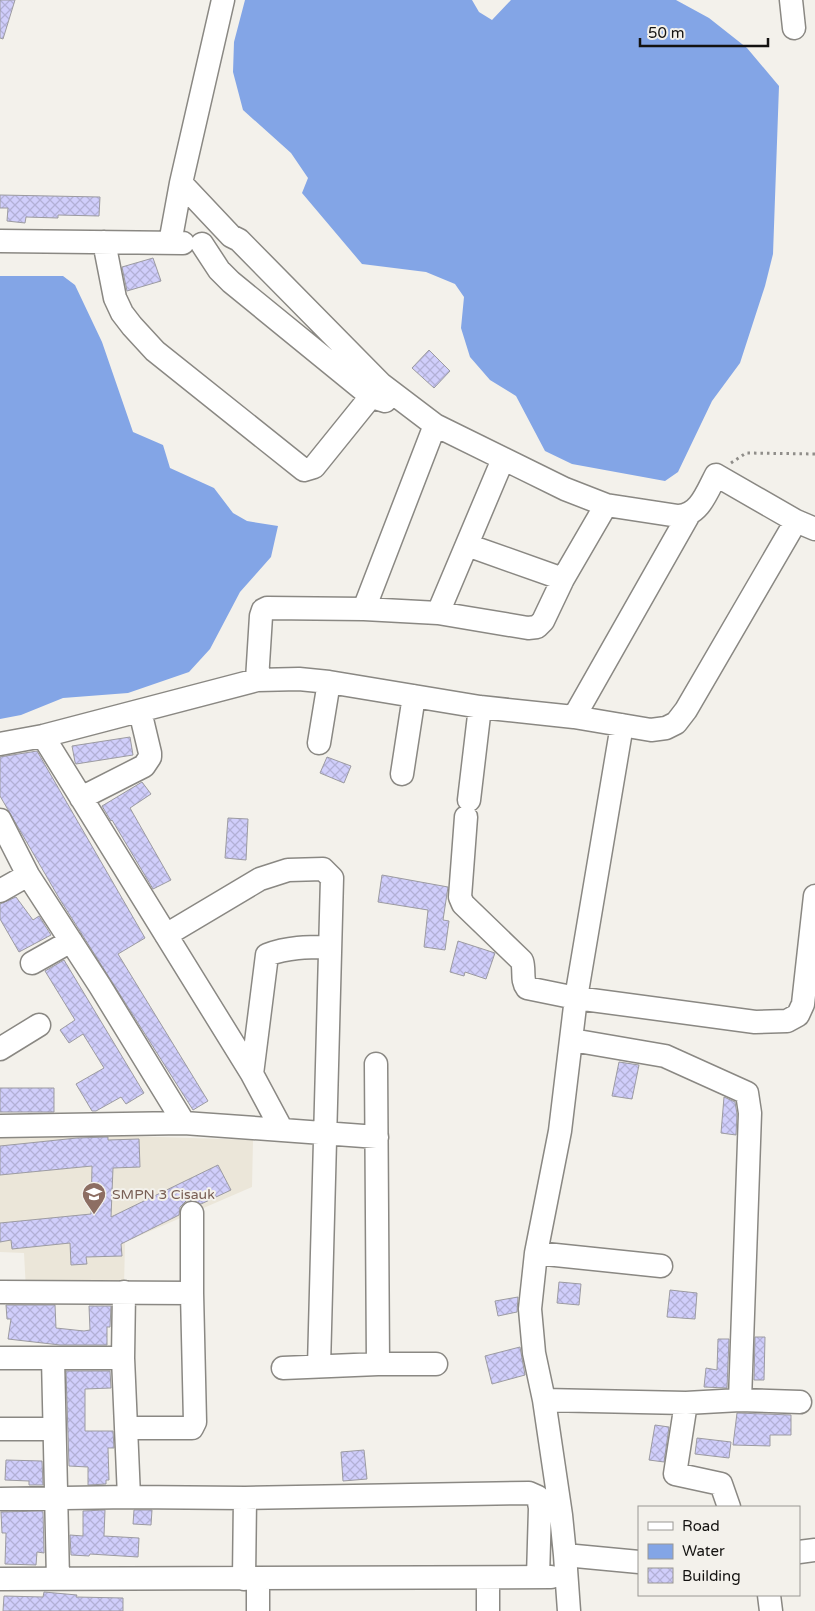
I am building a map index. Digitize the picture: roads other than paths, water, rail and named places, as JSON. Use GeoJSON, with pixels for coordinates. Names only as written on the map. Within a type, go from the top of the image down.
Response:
{"type":"FeatureCollection","features":[{"type":"Feature","properties":{"kind":"street"},"geometry":{"type":"LineString","coordinates":[[170,243],[181,183],[223,0]]}},
{"type":"Feature","properties":{"kind":"street"},"geometry":{"type":"LineString","coordinates":[[791,0],[794,28]]}},
{"type":"Feature","properties":{"kind":"street"},"geometry":{"type":"LineString","coordinates":[[181,183],[231,236],[239,240],[376,390]]}},
{"type":"Feature","properties":{"kind":"street"},"geometry":{"type":"LineString","coordinates":[[0,241],[202,244],[231,236]]}},
{"type":"Feature","properties":{"kind":"street"},"geometry":{"type":"LineString","coordinates":[[104,242],[115,298],[132,326],[155,351],[304,470],[314,467],[376,390]]}},
{"type":"Feature","properties":{"kind":"street"},"geometry":{"type":"LineString","coordinates":[[202,244],[219,270],[231,282],[376,390],[427,419],[565,489],[606,505],[688,516]]}},
{"type":"Feature","properties":{"kind":"street"},"geometry":{"type":"LineString","coordinates":[[364,609],[427,419]]}},
{"type":"Feature","properties":{"kind":"street"},"geometry":{"type":"LineString","coordinates":[[438,613],[503,459]]}},
{"type":"Feature","properties":{"kind":"street"},"geometry":{"type":"LineString","coordinates":[[0,744],[43,736],[257,680],[299,679],[329,682],[480,707],[574,717],[651,730],[666,728],[676,723],[686,710],[805,525],[716,475],[696,509],[688,516],[574,717]]}},
{"type":"Feature","properties":{"kind":"street"},"geometry":{"type":"LineString","coordinates":[[257,680],[261,616],[263,610],[267,608],[364,609],[438,613],[528,628],[537,627],[543,621],[563,579],[606,505]]}},
{"type":"Feature","properties":{"kind":"street"},"geometry":{"type":"LineString","coordinates":[[467,544],[563,579]]}},
{"type":"Feature","properties":{"kind":"street"},"geometry":{"type":"LineString","coordinates":[[319,744],[329,682]]}},
{"type":"Feature","properties":{"kind":"street"},"geometry":{"type":"LineString","coordinates":[[402,774],[414,696]]}},
{"type":"Feature","properties":{"kind":"street"},"geometry":{"type":"LineString","coordinates":[[480,707],[460,897],[463,904],[522,961],[523,982],[527,988],[576,998],[755,1022],[787,1021],[798,1015],[803,1004],[815,896]]}},
{"type":"Feature","properties":{"kind":"street"},"geometry":{"type":"LineString","coordinates":[[81,798],[144,766],[148,761],[150,753],[140,711]]}},
{"type":"Feature","properties":{"kind":"street"},"geometry":{"type":"LineString","coordinates":[[569,1611],[566,1566],[544,1400],[534,1353],[530,1308],[536,1253],[560,1131],[576,998],[622,725]]}},
{"type":"Feature","properties":{"kind":"street"},"geometry":{"type":"LineString","coordinates":[[43,736],[252,1074],[282,1130]]}},
{"type":"Feature","properties":{"kind":"street"},"geometry":{"type":"LineString","coordinates":[[0,820],[28,875],[100,986],[184,1123]]}},
{"type":"Feature","properties":{"kind":"street"},"geometry":{"type":"LineString","coordinates":[[166,935],[260,879],[288,870],[323,868],[332,878],[320,1366]]}},
{"type":"Feature","properties":{"kind":"street"},"geometry":{"type":"LineString","coordinates":[[0,891],[28,875]]}},
{"type":"Feature","properties":{"kind":"street"},"geometry":{"type":"LineString","coordinates":[[32,963],[71,941]]}},
{"type":"Feature","properties":{"kind":"street"},"geometry":{"type":"LineString","coordinates":[[252,1074],[267,955],[299,947],[330,947]]}},
{"type":"Feature","properties":{"kind":"street"},"geometry":{"type":"LineString","coordinates":[[0,1049],[39,1025]]}},
{"type":"Feature","properties":{"kind":"street"},"geometry":{"type":"LineString","coordinates":[[572,1040],[664,1056],[747,1093],[750,1113],[740,1400]]}},
{"type":"Feature","properties":{"kind":"street"},"geometry":{"type":"LineString","coordinates":[[376,1064],[378,1364]]}},
{"type":"Feature","properties":{"kind":"street"},"geometry":{"type":"LineString","coordinates":[[0,1126],[184,1123],[377,1137]]}},
{"type":"Feature","properties":{"kind":"street"},"geometry":{"type":"LineString","coordinates":[[126,1428],[192,1428],[196,1422],[192,1293],[192,1214]]}},
{"type":"Feature","properties":{"kind":"street"},"geometry":{"type":"LineString","coordinates":[[536,1253],[661,1266]]}},
{"type":"Feature","properties":{"kind":"street"},"geometry":{"type":"LineString","coordinates":[[0,1292],[192,1293]]}},
{"type":"Feature","properties":{"kind":"street"},"geometry":{"type":"LineString","coordinates":[[124,1292],[123,1358],[129,1497]]}},
{"type":"Feature","properties":{"kind":"street"},"geometry":{"type":"LineString","coordinates":[[0,1358],[123,1358]]}},
{"type":"Feature","properties":{"kind":"street"},"geometry":{"type":"LineString","coordinates":[[52,1358],[58,1579]]}},
{"type":"Feature","properties":{"kind":"street"},"geometry":{"type":"LineString","coordinates":[[283,1368],[378,1364],[436,1364]]}},
{"type":"Feature","properties":{"kind":"street"},"geometry":{"type":"LineString","coordinates":[[544,1400],[686,1403],[740,1400],[800,1402]]}},
{"type":"Feature","properties":{"kind":"street"},"geometry":{"type":"LineString","coordinates":[[686,1403],[675,1474],[721,1484],[729,1506]]}},
{"type":"Feature","properties":{"kind":"street"},"geometry":{"type":"LineString","coordinates":[[0,1429],[54,1428]]}},
{"type":"Feature","properties":{"kind":"street"},"geometry":{"type":"LineString","coordinates":[[0,1499],[245,1498],[529,1493],[538,1497],[540,1508],[538,1577]]}},
{"type":"Feature","properties":{"kind":"street"},"geometry":{"type":"LineString","coordinates":[[245,1498],[251,1579],[258,1611]]}},
{"type":"Feature","properties":{"kind":"street"},"geometry":{"type":"LineString","coordinates":[[800,1552],[815,1550]]}},
{"type":"Feature","properties":{"kind":"street"},"geometry":{"type":"LineString","coordinates":[[0,1579],[538,1577],[566,1566],[638,1562]]}},
{"type":"Feature","properties":{"kind":"street"},"geometry":{"type":"LineString","coordinates":[[488,1578],[488,1611]]}},
{"type":"Feature","properties":{"kind":"street"},"geometry":{"type":"LineString","coordinates":[[769,1596],[771,1611]]}},
{"type":"Feature","properties":{"kind":"water"},"geometry":{"type":"Polygon","coordinates":[[[245,0],[472,0],[479,12],[492,20],[511,0],[676,0],[709,18],[747,48],[779,86],[773,254],[765,286],[740,363],[712,401],[678,472],[665,481],[572,464],[545,451],[516,396],[490,380],[470,357],[461,328],[464,297],[455,284],[426,272],[362,264],[302,193],[308,178],[291,153],[243,110],[233,72],[234,42],[245,0]]]}},
{"type":"Feature","properties":{"kind":"water"},"geometry":{"type":"Polygon","coordinates":[[[0,276],[63,276],[75,285],[102,342],[133,432],[163,445],[170,468],[214,488],[233,513],[247,521],[278,526],[271,557],[240,592],[210,649],[189,672],[128,693],[63,698],[21,715],[0,719],[0,276]]]}},
{"type":"Feature","properties":{"kind":"place","name":"SMPN 3 Cisauk"},"geometry":{"type":"Point","coordinates":[94,1215]}}]}
